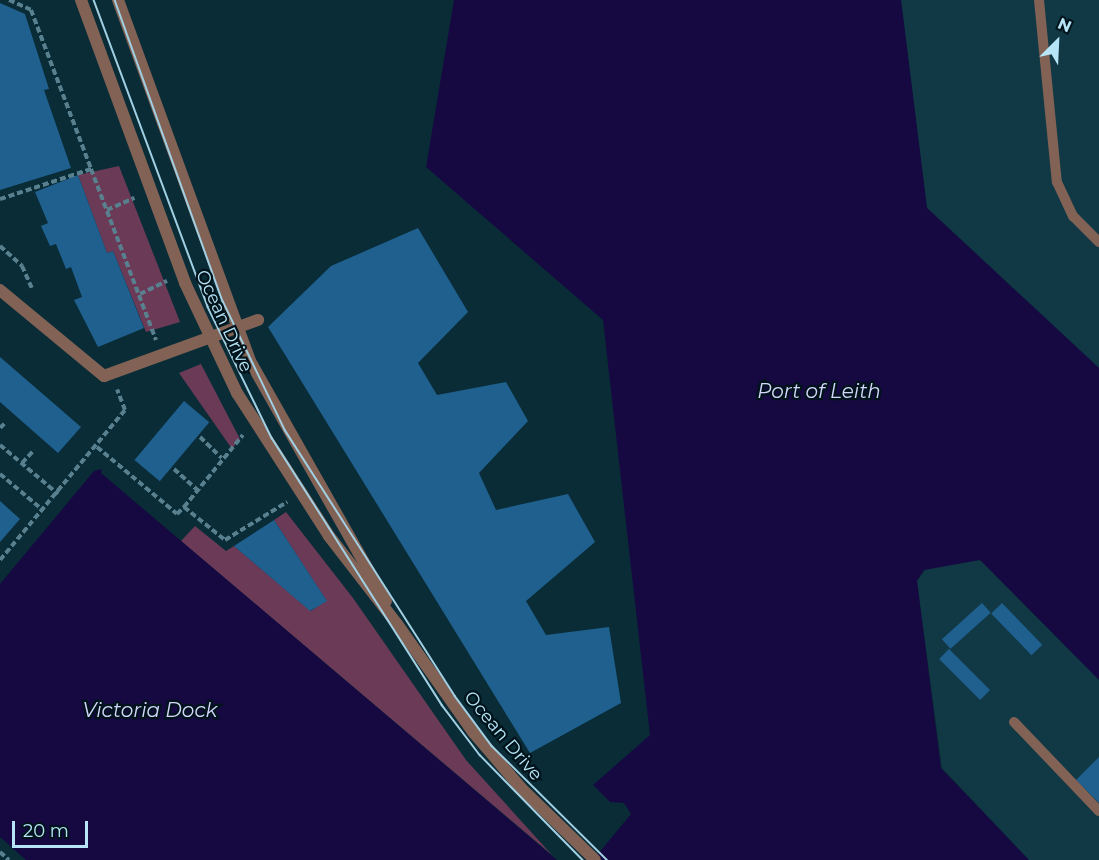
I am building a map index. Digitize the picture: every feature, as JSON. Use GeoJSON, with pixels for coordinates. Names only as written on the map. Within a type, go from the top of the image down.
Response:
{"type":"FeatureCollection","features":[{"type":"Feature","properties":{"kind":"street","name":"Ocean Drive"},"geometry":{"type":"LineString","coordinates":[[81,0],[209,338],[276,457],[328,536],[398,624],[474,733],[521,788],[591,856]]}},
{"type":"Feature","properties":{"kind":"street","name":"Ocean Drive"},"geometry":{"type":"LineString","coordinates":[[118,0],[236,328],[286,430],[364,556],[398,624]]}},
{"type":"Feature","properties":{"kind":"street"},"geometry":{"type":"LineString","coordinates":[[0,290],[95,372],[111,374],[258,320]]}},
{"type":"Feature","properties":{"kind":"lane"},"geometry":{"type":"LineString","coordinates":[[1039,0],[1057,182],[1072,216],[1099,242]]}},
{"type":"Feature","properties":{"kind":"lane"},"geometry":{"type":"LineString","coordinates":[[1014,722],[1099,811]]}},
{"type":"Feature","properties":{"kind":"path"},"geometry":{"type":"LineString","coordinates":[[9,0],[31,10],[140,294],[161,355]]}},
{"type":"Feature","properties":{"kind":"path"},"geometry":{"type":"LineString","coordinates":[[0,199],[91,169]]}},
{"type":"Feature","properties":{"kind":"path"},"geometry":{"type":"LineString","coordinates":[[107,210],[135,198]]}},
{"type":"Feature","properties":{"kind":"path"},"geometry":{"type":"LineString","coordinates":[[0,246],[22,266],[32,288]]}},
{"type":"Feature","properties":{"kind":"path"},"geometry":{"type":"LineString","coordinates":[[140,294],[168,281]]}},
{"type":"Feature","properties":{"kind":"path"},"geometry":{"type":"LineString","coordinates":[[0,560],[44,511],[125,410],[111,374]]}},
{"type":"Feature","properties":{"kind":"path"},"geometry":{"type":"LineString","coordinates":[[0,428],[5,423]]}},
{"type":"Feature","properties":{"kind":"path"},"geometry":{"type":"LineString","coordinates":[[97,447],[177,514],[243,435]]}},
{"type":"Feature","properties":{"kind":"path"},"geometry":{"type":"LineString","coordinates":[[200,437],[222,458]]}},
{"type":"Feature","properties":{"kind":"path"},"geometry":{"type":"LineString","coordinates":[[0,445],[58,494]]}},
{"type":"Feature","properties":{"kind":"path"},"geometry":{"type":"LineString","coordinates":[[22,463],[34,450]]}},
{"type":"Feature","properties":{"kind":"path"},"geometry":{"type":"LineString","coordinates":[[174,469],[196,489]]}},
{"type":"Feature","properties":{"kind":"path"},"geometry":{"type":"LineString","coordinates":[[0,474],[44,511]]}},
{"type":"Feature","properties":{"kind":"path"},"geometry":{"type":"LineString","coordinates":[[183,507],[225,540],[288,501]]}},
{"type":"Feature","properties":{"kind":"path"},"geometry":{"type":"LineString","coordinates":[[0,852],[9,860]]}},
{"type":"Feature","properties":{"kind":"shaded area"},"geometry":{"type":"Polygon","coordinates":[[[901,0],[1099,0],[1099,368],[927,208],[901,0]]]}},
{"type":"Feature","properties":{"kind":"shaded area"},"geometry":{"type":"Polygon","coordinates":[[[119,166],[180,322],[146,332],[113,251],[107,253],[78,175],[119,166]]]}},
{"type":"Feature","properties":{"kind":"shaded area"},"geometry":{"type":"Polygon","coordinates":[[[201,364],[240,439],[232,449],[179,373],[201,364]]]}},
{"type":"Feature","properties":{"kind":"shaded area"},"geometry":{"type":"Polygon","coordinates":[[[286,512],[353,598],[466,760],[552,855],[181,541],[195,526],[226,551],[234,546],[311,611],[326,600],[274,520],[286,512]]]}},
{"type":"Feature","properties":{"kind":"shaded area"},"geometry":{"type":"Polygon","coordinates":[[[976,559],[984,562],[1099,680],[1099,860],[1029,860],[942,768],[917,581],[925,570],[976,559]]]}},
{"type":"Feature","properties":{"kind":"water","name":"Port of Leith"},"geometry":{"type":"Polygon","coordinates":[[[454,0],[901,0],[927,208],[1099,368],[1099,680],[980,560],[924,570],[917,581],[941,768],[1029,860],[593,860],[631,814],[624,803],[610,802],[593,785],[650,735],[603,320],[426,167],[454,0]]]}},
{"type":"Feature","properties":{"kind":"water","name":"Victoria Dock"},"geometry":{"type":"Polygon","coordinates":[[[102,469],[101,473],[557,860],[26,860],[0,837],[0,584],[94,471],[102,469]]]}},
{"type":"Feature","properties":{"kind":"building"},"geometry":{"type":"Polygon","coordinates":[[[0,3],[25,14],[49,89],[44,90],[71,168],[0,190],[0,3]]]}},
{"type":"Feature","properties":{"kind":"building"},"geometry":{"type":"Polygon","coordinates":[[[78,175],[107,253],[113,251],[144,328],[98,347],[74,300],[82,297],[71,267],[66,269],[56,244],[50,246],[41,226],[48,223],[35,192],[78,175]]]}},
{"type":"Feature","properties":{"kind":"building"},"geometry":{"type":"Polygon","coordinates":[[[418,228],[468,312],[418,363],[437,395],[506,382],[528,421],[479,473],[496,510],[568,494],[595,542],[526,601],[546,635],[609,627],[621,703],[530,753],[268,327],[331,266],[418,228]]]}},
{"type":"Feature","properties":{"kind":"building"},"geometry":{"type":"Polygon","coordinates":[[[0,357],[81,427],[58,453],[0,402],[0,357]]]}},
{"type":"Feature","properties":{"kind":"building"},"geometry":{"type":"Polygon","coordinates":[[[184,401],[209,422],[160,481],[135,460],[184,401]]]}},
{"type":"Feature","properties":{"kind":"building"},"geometry":{"type":"Polygon","coordinates":[[[0,501],[20,519],[0,542],[0,501]]]}},
{"type":"Feature","properties":{"kind":"building"},"geometry":{"type":"Polygon","coordinates":[[[274,520],[327,601],[310,611],[234,546],[274,520]]]}},
{"type":"Feature","properties":{"kind":"building"},"geometry":{"type":"Polygon","coordinates":[[[982,603],[991,613],[951,649],[942,639],[982,603]]]}},
{"type":"Feature","properties":{"kind":"building"},"geometry":{"type":"Polygon","coordinates":[[[1002,603],[1042,645],[1032,655],[991,613],[1002,603]]]}},
{"type":"Feature","properties":{"kind":"building"},"geometry":{"type":"Polygon","coordinates":[[[949,649],[990,690],[980,700],[939,659],[949,649]]]}},
{"type":"Feature","properties":{"kind":"building"},"geometry":{"type":"Polygon","coordinates":[[[1099,757],[1099,803],[1076,780],[1099,757]]]}},
{"type":"Feature","properties":{"kind":"tram line"},"geometry":{"type":"LineString","coordinates":[[94,0],[208,307],[272,438],[442,705],[480,755],[583,860]]}},
{"type":"Feature","properties":{"kind":"tram line"},"geometry":{"type":"LineString","coordinates":[[115,0],[223,301],[285,430],[455,696],[492,746],[607,860]]}}]}
